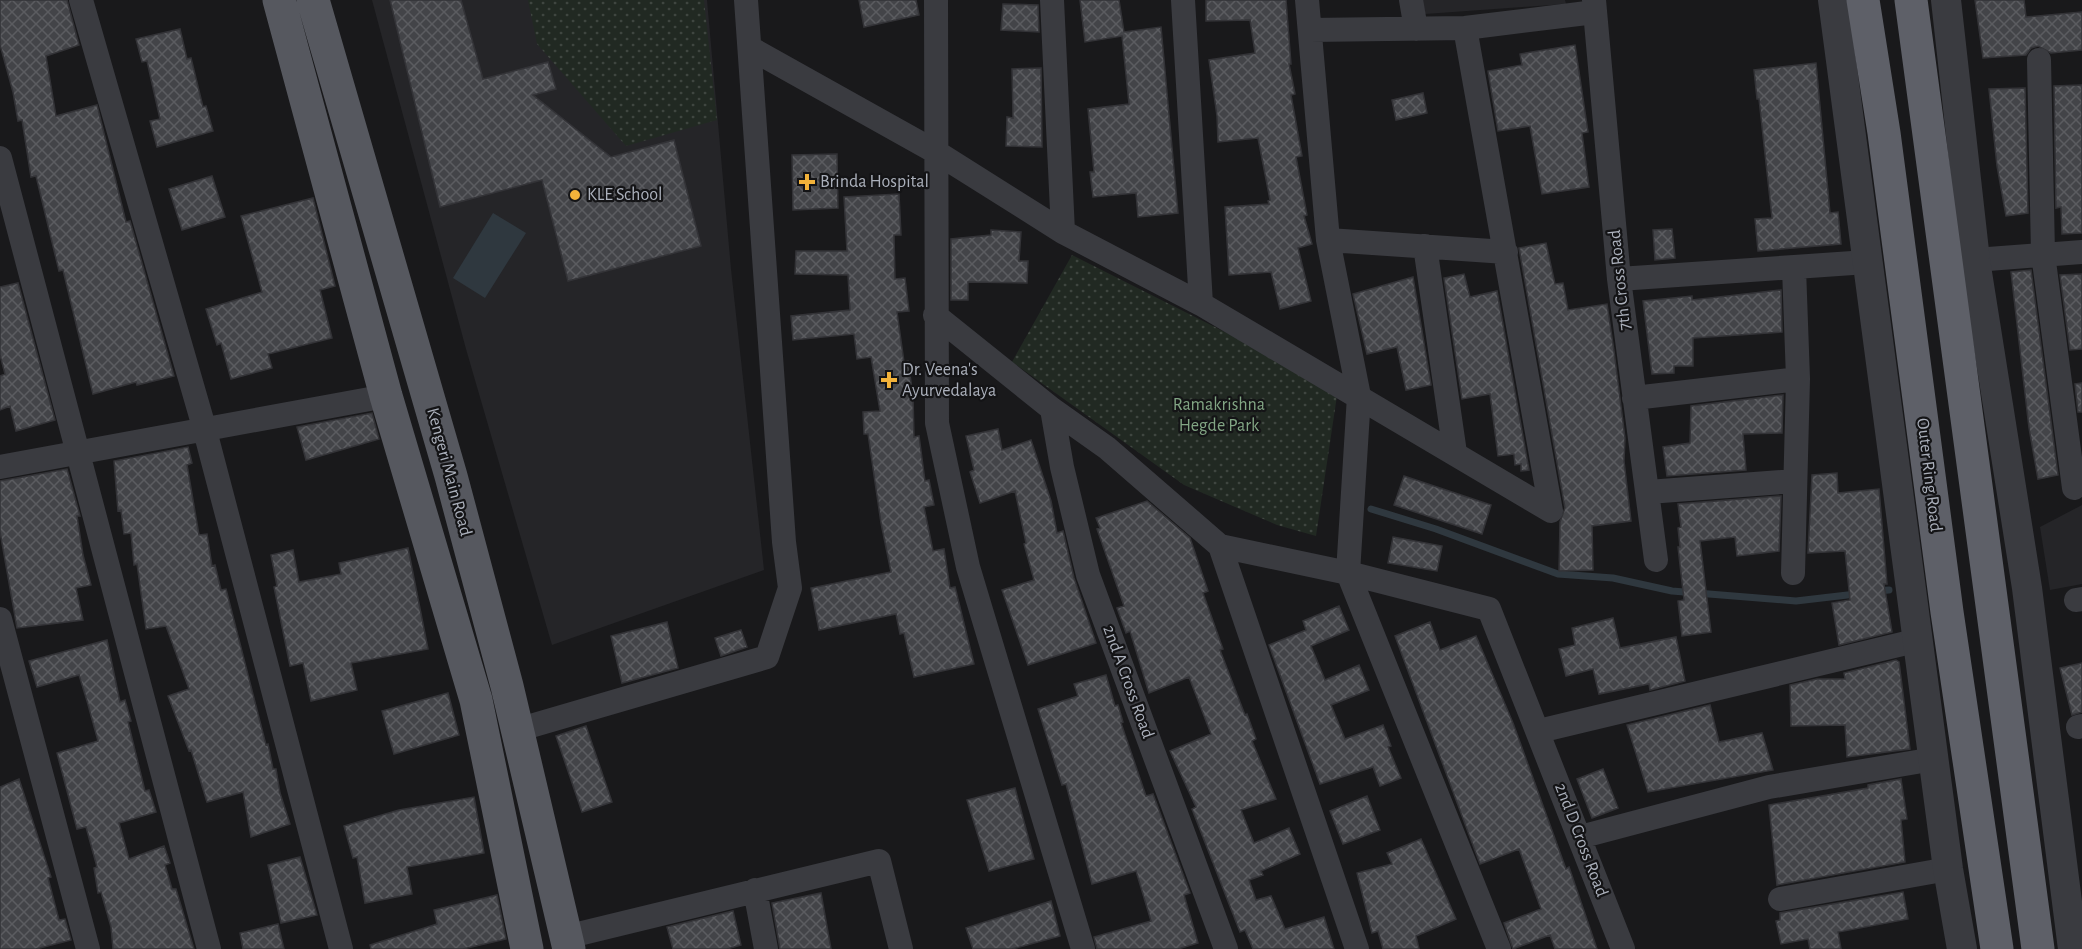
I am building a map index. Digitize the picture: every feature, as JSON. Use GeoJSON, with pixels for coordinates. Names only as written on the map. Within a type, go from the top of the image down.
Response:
{"type":"FeatureCollection","features":[{"type":"Feature","properties":{"kind":"highway","name":"Outer Ring Road"},"geometry":{"type":"LineString","coordinates":[[1863,0],[1884,133],[1947,612],[1997,949]]}},
{"type":"Feature","properties":{"kind":"highway"},"geometry":{"type":"LineString","coordinates":[[1911,0],[2038,948]]}},
{"type":"Feature","properties":{"kind":"main road","name":"Kengeri Main Road"},"geometry":{"type":"LineString","coordinates":[[279,0],[386,396],[476,700],[527,949]]}},
{"type":"Feature","properties":{"kind":"main road","name":"Kengeri Main Road"},"geometry":{"type":"LineString","coordinates":[[313,0],[451,476],[517,730],[568,943]]}},
{"type":"Feature","properties":{"kind":"street"},"geometry":{"type":"LineString","coordinates":[[81,0],[204,427],[341,949]]}},
{"type":"Feature","properties":{"kind":"street"},"geometry":{"type":"LineString","coordinates":[[517,730],[767,657],[790,588],[784,542],[746,0]]}},
{"type":"Feature","properties":{"kind":"street"},"geometry":{"type":"LineString","coordinates":[[936,0],[937,423],[968,567],[1083,949]]}},
{"type":"Feature","properties":{"kind":"street"},"geometry":{"type":"LineString","coordinates":[[1052,0],[1063,232]]}},
{"type":"Feature","properties":{"kind":"street"},"geometry":{"type":"LineString","coordinates":[[1183,0],[1201,304]]}},
{"type":"Feature","properties":{"kind":"street"},"geometry":{"type":"LineString","coordinates":[[1307,0],[1328,240],[1359,396],[1348,573],[1499,949]]}},
{"type":"Feature","properties":{"kind":"street"},"geometry":{"type":"LineString","coordinates":[[1411,0],[1416,29]]}},
{"type":"Feature","properties":{"kind":"street"},"geometry":{"type":"LineString","coordinates":[[1833,0],[1948,869],[1962,949]]}},
{"type":"Feature","properties":{"kind":"street"},"geometry":{"type":"LineString","coordinates":[[1946,0],[1975,260],[2027,588],[2073,949]]}},
{"type":"Feature","properties":{"kind":"street"},"geometry":{"type":"LineString","coordinates":[[1310,30],[1465,28],[1594,6]]}},
{"type":"Feature","properties":{"kind":"street","name":"7th Cross Road"},"geometry":{"type":"LineString","coordinates":[[1594,6],[1619,279],[1656,560]]}},
{"type":"Feature","properties":{"kind":"street"},"geometry":{"type":"LineString","coordinates":[[750,48],[936,152],[1063,232],[1201,304],[1551,511],[1465,28]]}},
{"type":"Feature","properties":{"kind":"street"},"geometry":{"type":"LineString","coordinates":[[2039,60],[2043,254],[2074,488]]}},
{"type":"Feature","properties":{"kind":"street"},"geometry":{"type":"LineString","coordinates":[[0,158],[209,949]]}},
{"type":"Feature","properties":{"kind":"street"},"geometry":{"type":"LineString","coordinates":[[1328,240],[1506,252]]}},
{"type":"Feature","properties":{"kind":"street"},"geometry":{"type":"LineString","coordinates":[[1425,246],[1455,453]]}},
{"type":"Feature","properties":{"kind":"street"},"geometry":{"type":"LineString","coordinates":[[1975,260],[2082,252]]}},
{"type":"Feature","properties":{"kind":"street"},"geometry":{"type":"LineString","coordinates":[[1619,279],[1867,262]]}},
{"type":"Feature","properties":{"kind":"street"},"geometry":{"type":"LineString","coordinates":[[1793,573],[1798,379],[1794,268]]}},
{"type":"Feature","properties":{"kind":"street"},"geometry":{"type":"LineString","coordinates":[[935,315],[1052,409],[1107,448],[1220,546],[1348,573]]}},
{"type":"Feature","properties":{"kind":"street"},"geometry":{"type":"LineString","coordinates":[[1634,398],[1798,379]]}},
{"type":"Feature","properties":{"kind":"street"},"geometry":{"type":"LineString","coordinates":[[0,466],[204,427],[386,396]]}},
{"type":"Feature","properties":{"kind":"street","name":"2nd A Cross Road"},"geometry":{"type":"LineString","coordinates":[[1052,409],[1062,467],[1088,575],[1226,949]]}},
{"type":"Feature","properties":{"kind":"street"},"geometry":{"type":"LineString","coordinates":[[1648,492],[1795,481]]}},
{"type":"Feature","properties":{"kind":"street"},"geometry":{"type":"LineString","coordinates":[[1220,546],[1357,949]]}},
{"type":"Feature","properties":{"kind":"street","name":"2nd D Cross Road"},"geometry":{"type":"LineString","coordinates":[[1348,573],[1489,609],[1623,949]]}},
{"type":"Feature","properties":{"kind":"street"},"geometry":{"type":"LineString","coordinates":[[0,619],[88,949]]}},
{"type":"Feature","properties":{"kind":"street"},"geometry":{"type":"LineString","coordinates":[[1539,731],[1918,640]]}},
{"type":"Feature","properties":{"kind":"street"},"geometry":{"type":"LineString","coordinates":[[1580,837],[1769,787],[1934,759]]}},
{"type":"Feature","properties":{"kind":"street"},"geometry":{"type":"LineString","coordinates":[[568,943],[755,890],[879,861],[901,949]]}},
{"type":"Feature","properties":{"kind":"street"},"geometry":{"type":"LineString","coordinates":[[1780,900],[1948,869]]}},
{"type":"Feature","properties":{"kind":"street"},"geometry":{"type":"LineString","coordinates":[[755,890],[766,949]]}},
{"type":"Feature","properties":{"kind":"shaded area"},"geometry":{"type":"Polygon","coordinates":[[[372,0],[707,0],[731,269],[764,570],[552,645],[466,349],[372,0]]]}},
{"type":"Feature","properties":{"kind":"shaded area"},"geometry":{"type":"Polygon","coordinates":[[[1422,0],[1565,0],[1566,4],[1425,14],[1422,0]]]}},
{"type":"Feature","properties":{"kind":"shaded area"},"geometry":{"type":"Polygon","coordinates":[[[493,213],[526,233],[485,298],[453,278],[493,213]]]}},
{"type":"Feature","properties":{"kind":"shaded area"},"geometry":{"type":"Polygon","coordinates":[[[2082,505],[2082,584],[2050,590],[2040,527],[2082,505]]]}},
{"type":"Feature","properties":{"kind":"green space"},"geometry":{"type":"Polygon","coordinates":[[[528,0],[704,0],[717,120],[626,146],[537,44],[528,0]]]}},
{"type":"Feature","properties":{"kind":"green space","name":"Ramakrishna Hegde Park"},"geometry":{"type":"Polygon","coordinates":[[[1072,255],[1338,389],[1316,536],[1277,525],[1184,485],[1012,362],[1072,255]]]}},
{"type":"Feature","properties":{"kind":"building"},"geometry":{"type":"Polygon","coordinates":[[[0,0],[67,0],[79,45],[46,56],[56,116],[97,105],[126,222],[130,221],[174,376],[137,385],[136,382],[93,394],[63,270],[59,271],[36,176],[31,177],[22,120],[18,121],[13,92],[0,45],[0,0]]]}},
{"type":"Feature","properties":{"kind":"building"},"geometry":{"type":"Polygon","coordinates":[[[390,0],[461,0],[483,79],[548,62],[556,89],[533,95],[611,157],[674,140],[701,246],[568,281],[542,180],[440,207],[390,0]]]}},
{"type":"Feature","properties":{"kind":"building"},"geometry":{"type":"Polygon","coordinates":[[[859,0],[916,0],[919,15],[864,27],[859,0]]]}},
{"type":"Feature","properties":{"kind":"building"},"geometry":{"type":"Polygon","coordinates":[[[1080,0],[1119,0],[1124,32],[1161,27],[1178,213],[1138,217],[1136,193],[1093,197],[1090,172],[1094,172],[1088,109],[1129,104],[1122,36],[1085,42],[1080,0]]]}},
{"type":"Feature","properties":{"kind":"building"},"geometry":{"type":"Polygon","coordinates":[[[1206,0],[1286,0],[1291,64],[1289,64],[1295,94],[1291,95],[1302,156],[1296,157],[1307,215],[1304,216],[1312,244],[1298,248],[1311,301],[1280,309],[1271,272],[1229,275],[1225,207],[1269,204],[1270,200],[1258,138],[1218,142],[1217,116],[1209,60],[1255,53],[1250,20],[1206,21],[1206,0]]]}},
{"type":"Feature","properties":{"kind":"building"},"geometry":{"type":"Polygon","coordinates":[[[1975,0],[2024,0],[2026,17],[2082,12],[2082,50],[2051,53],[2038,46],[2031,48],[2026,55],[1983,58],[1975,0]]]}},
{"type":"Feature","properties":{"kind":"building"},"geometry":{"type":"Polygon","coordinates":[[[1003,4],[1038,5],[1039,32],[1001,30],[1003,4]]]}},
{"type":"Feature","properties":{"kind":"building"},"geometry":{"type":"Polygon","coordinates":[[[180,29],[187,59],[191,58],[203,107],[206,106],[213,131],[157,147],[150,121],[160,119],[147,61],[142,62],[136,39],[180,29]]]}},
{"type":"Feature","properties":{"kind":"building"},"geometry":{"type":"Polygon","coordinates":[[[1575,45],[1588,132],[1582,133],[1589,187],[1542,194],[1530,126],[1498,131],[1488,71],[1522,65],[1520,54],[1575,45]]]}},
{"type":"Feature","properties":{"kind":"building"},"geometry":{"type":"Polygon","coordinates":[[[1816,63],[1830,213],[1838,212],[1841,244],[1758,251],[1755,219],[1772,218],[1754,70],[1816,63]]]}},
{"type":"Feature","properties":{"kind":"building"},"geometry":{"type":"Polygon","coordinates":[[[1041,68],[1042,147],[1006,146],[1007,117],[1013,118],[1012,69],[1041,68]]]}},
{"type":"Feature","properties":{"kind":"building"},"geometry":{"type":"Polygon","coordinates":[[[2082,85],[2082,233],[2062,234],[2061,207],[2056,208],[2054,86],[2082,85]]]}},
{"type":"Feature","properties":{"kind":"building"},"geometry":{"type":"Polygon","coordinates":[[[2025,88],[2028,213],[2006,216],[1997,166],[1989,89],[2025,88]]]}},
{"type":"Feature","properties":{"kind":"building"},"geometry":{"type":"Polygon","coordinates":[[[1423,93],[1427,113],[1396,120],[1392,100],[1423,93]]]}},
{"type":"Feature","properties":{"kind":"building"},"geometry":{"type":"Polygon","coordinates":[[[837,154],[838,208],[793,210],[792,155],[837,154]]]}},
{"type":"Feature","properties":{"kind":"building"},"geometry":{"type":"Polygon","coordinates":[[[212,176],[225,217],[182,230],[169,189],[212,176]]]}},
{"type":"Feature","properties":{"kind":"building"},"geometry":{"type":"Polygon","coordinates":[[[899,194],[901,235],[894,235],[895,279],[905,278],[909,311],[897,312],[904,362],[908,361],[913,396],[914,437],[919,436],[925,481],[929,480],[934,505],[924,507],[933,551],[944,549],[950,588],[955,587],[974,664],[914,677],[904,633],[900,634],[896,614],[819,630],[811,588],[891,572],[881,523],[868,434],[864,434],[863,412],[880,411],[871,357],[857,359],[854,334],[793,340],[791,316],[850,310],[848,275],[795,274],[796,251],[847,251],[844,197],[899,194]]]}},
{"type":"Feature","properties":{"kind":"building"},"geometry":{"type":"Polygon","coordinates":[[[313,198],[335,286],[320,290],[332,338],[268,354],[272,368],[231,379],[221,343],[217,345],[206,309],[262,292],[241,216],[313,198]]]}},
{"type":"Feature","properties":{"kind":"building"},"geometry":{"type":"Polygon","coordinates":[[[1672,229],[1675,258],[1655,260],[1653,230],[1672,229]]]}},
{"type":"Feature","properties":{"kind":"building"},"geometry":{"type":"Polygon","coordinates":[[[991,230],[1021,232],[1019,261],[1028,261],[1027,283],[968,282],[968,300],[951,300],[951,239],[991,235],[991,230]]]}},
{"type":"Feature","properties":{"kind":"building"},"geometry":{"type":"Polygon","coordinates":[[[1546,243],[1555,284],[1563,283],[1568,310],[1607,304],[1614,351],[1625,438],[1624,461],[1631,521],[1592,526],[1593,570],[1559,571],[1560,522],[1565,508],[1519,248],[1546,243]]]}},
{"type":"Feature","properties":{"kind":"building"},"geometry":{"type":"Polygon","coordinates":[[[2031,270],[2058,475],[2038,479],[2029,428],[2011,272],[2031,270]]]}},
{"type":"Feature","properties":{"kind":"building"},"geometry":{"type":"Polygon","coordinates":[[[1464,274],[1470,297],[1497,291],[1529,470],[1521,471],[1521,464],[1515,465],[1514,454],[1498,456],[1490,394],[1462,399],[1444,278],[1464,274]]]}},
{"type":"Feature","properties":{"kind":"building"},"geometry":{"type":"Polygon","coordinates":[[[2082,274],[2082,349],[2070,350],[2060,275],[2082,274]]]}},
{"type":"Feature","properties":{"kind":"building"},"geometry":{"type":"Polygon","coordinates":[[[1413,277],[1431,385],[1406,390],[1397,347],[1367,354],[1353,294],[1413,277]]]}},
{"type":"Feature","properties":{"kind":"building"},"geometry":{"type":"Polygon","coordinates":[[[18,283],[55,420],[16,431],[10,406],[0,410],[0,376],[5,374],[0,355],[0,287],[18,283]]]}},
{"type":"Feature","properties":{"kind":"building"},"geometry":{"type":"Polygon","coordinates":[[[1781,290],[1782,332],[1693,338],[1693,366],[1674,366],[1674,373],[1652,374],[1643,301],[1692,296],[1692,300],[1781,290]]]}},
{"type":"Feature","properties":{"kind":"building"},"geometry":{"type":"Polygon","coordinates":[[[2082,383],[2082,412],[2078,412],[2075,384],[2082,383]]]}},
{"type":"Feature","properties":{"kind":"building"},"geometry":{"type":"Polygon","coordinates":[[[1783,395],[1782,433],[1743,434],[1746,470],[1667,476],[1663,447],[1690,443],[1691,406],[1783,395]]]}},
{"type":"Feature","properties":{"kind":"building"},"geometry":{"type":"Polygon","coordinates":[[[372,413],[379,439],[306,460],[297,427],[372,413]]]}},
{"type":"Feature","properties":{"kind":"building"},"geometry":{"type":"Polygon","coordinates":[[[998,429],[1002,450],[1031,440],[1051,501],[1057,533],[1063,531],[1074,578],[1096,643],[1028,665],[1002,590],[1034,580],[1024,544],[1026,543],[1015,491],[980,503],[970,472],[974,470],[966,436],[998,429]]]}},
{"type":"Feature","properties":{"kind":"building"},"geometry":{"type":"Polygon","coordinates":[[[188,447],[192,463],[187,465],[199,535],[207,534],[212,566],[215,565],[221,590],[226,589],[266,745],[268,744],[273,769],[276,769],[280,793],[290,824],[251,837],[243,792],[207,802],[191,750],[189,751],[168,696],[189,689],[166,626],[146,629],[137,564],[134,565],[131,533],[124,534],[121,510],[118,511],[114,461],[188,447]]]}},
{"type":"Feature","properties":{"kind":"building"},"geometry":{"type":"Polygon","coordinates":[[[67,469],[80,516],[77,516],[83,555],[91,585],[76,588],[83,620],[17,628],[0,532],[0,481],[67,469]]]}},
{"type":"Feature","properties":{"kind":"building"},"geometry":{"type":"Polygon","coordinates":[[[1837,473],[1838,493],[1879,489],[1887,584],[1884,584],[1892,632],[1839,645],[1832,603],[1850,600],[1845,551],[1808,553],[1812,475],[1837,473]]]}},
{"type":"Feature","properties":{"kind":"building"},"geometry":{"type":"Polygon","coordinates":[[[1404,476],[1491,505],[1482,534],[1394,505],[1404,476]]]}},
{"type":"Feature","properties":{"kind":"building"},"geometry":{"type":"Polygon","coordinates":[[[1781,496],[1779,551],[1737,556],[1735,537],[1700,541],[1711,632],[1682,636],[1678,601],[1684,600],[1678,547],[1680,547],[1678,528],[1681,527],[1678,504],[1781,496]]]}},
{"type":"Feature","properties":{"kind":"building"},"geometry":{"type":"Polygon","coordinates":[[[1147,501],[1190,538],[1208,591],[1203,593],[1223,649],[1220,650],[1245,715],[1247,714],[1256,739],[1252,741],[1276,799],[1241,810],[1254,843],[1289,828],[1300,854],[1261,871],[1263,875],[1249,880],[1256,900],[1271,896],[1285,929],[1324,917],[1334,949],[1253,949],[1245,930],[1240,932],[1192,809],[1196,807],[1170,751],[1211,734],[1189,677],[1149,693],[1130,631],[1126,633],[1117,608],[1124,606],[1097,529],[1100,528],[1096,518],[1147,501]]]}},
{"type":"Feature","properties":{"kind":"building"},"geometry":{"type":"Polygon","coordinates":[[[1393,537],[1442,546],[1437,571],[1388,563],[1393,537]]]}},
{"type":"Feature","properties":{"kind":"building"},"geometry":{"type":"Polygon","coordinates":[[[408,548],[428,649],[351,663],[357,690],[311,701],[303,663],[290,666],[274,587],[277,586],[271,555],[293,550],[299,582],[341,574],[339,563],[408,548]]]}},
{"type":"Feature","properties":{"kind":"building"},"geometry":{"type":"Polygon","coordinates":[[[1339,606],[1349,630],[1311,646],[1325,680],[1359,665],[1369,690],[1331,705],[1345,739],[1383,725],[1391,746],[1388,747],[1401,778],[1380,786],[1373,767],[1320,784],[1269,645],[1306,630],[1303,621],[1339,606]]]}},
{"type":"Feature","properties":{"kind":"building"},"geometry":{"type":"Polygon","coordinates":[[[1613,618],[1620,648],[1676,637],[1685,681],[1650,690],[1649,684],[1599,694],[1593,669],[1566,676],[1559,649],[1575,645],[1572,628],[1613,618]]]}},
{"type":"Feature","properties":{"kind":"building"},"geometry":{"type":"Polygon","coordinates":[[[667,622],[678,668],[622,683],[611,636],[667,622]]]}},
{"type":"Feature","properties":{"kind":"building"},"geometry":{"type":"Polygon","coordinates":[[[1430,622],[1440,650],[1476,636],[1513,723],[1566,869],[1569,867],[1597,949],[1555,949],[1550,935],[1513,949],[1504,923],[1541,909],[1519,849],[1480,864],[1395,636],[1430,622]]]}},
{"type":"Feature","properties":{"kind":"building"},"geometry":{"type":"Polygon","coordinates":[[[741,630],[747,647],[721,656],[715,638],[741,630]]]}},
{"type":"Feature","properties":{"kind":"building"},"geometry":{"type":"Polygon","coordinates":[[[107,640],[120,702],[125,700],[131,721],[128,722],[145,791],[149,790],[156,812],[119,823],[129,859],[164,846],[170,863],[165,865],[172,889],[176,889],[194,949],[113,949],[111,927],[101,892],[98,893],[94,868],[97,867],[86,827],[77,829],[57,753],[98,741],[87,701],[79,675],[37,687],[29,661],[107,640]]]}},
{"type":"Feature","properties":{"kind":"building"},"geometry":{"type":"Polygon","coordinates":[[[1896,660],[1899,662],[1910,749],[1847,757],[1845,725],[1791,726],[1790,685],[1817,679],[1845,679],[1844,673],[1896,660]]]}},
{"type":"Feature","properties":{"kind":"building"},"geometry":{"type":"Polygon","coordinates":[[[2082,663],[2082,712],[2072,715],[2060,668],[2082,663]]]}},
{"type":"Feature","properties":{"kind":"building"},"geometry":{"type":"Polygon","coordinates":[[[1106,675],[1115,706],[1118,705],[1123,722],[1121,723],[1146,796],[1153,794],[1190,893],[1184,895],[1198,943],[1178,949],[1097,949],[1094,937],[1151,921],[1136,871],[1092,884],[1066,784],[1062,785],[1038,709],[1078,696],[1074,684],[1106,675]]]}},
{"type":"Feature","properties":{"kind":"building"},"geometry":{"type":"Polygon","coordinates":[[[448,693],[459,735],[394,754],[382,711],[448,693]]]}},
{"type":"Feature","properties":{"kind":"building"},"geometry":{"type":"Polygon","coordinates":[[[1710,705],[1719,742],[1762,733],[1773,770],[1648,792],[1627,725],[1710,705]]]}},
{"type":"Feature","properties":{"kind":"building"},"geometry":{"type":"Polygon","coordinates":[[[586,726],[612,802],[582,812],[556,736],[586,726]]]}},
{"type":"Feature","properties":{"kind":"building"},"geometry":{"type":"Polygon","coordinates":[[[1603,769],[1618,808],[1592,818],[1577,779],[1603,769]]]}},
{"type":"Feature","properties":{"kind":"building"},"geometry":{"type":"Polygon","coordinates":[[[19,779],[51,877],[48,878],[59,920],[65,919],[71,940],[36,949],[0,949],[0,787],[19,779]]]}},
{"type":"Feature","properties":{"kind":"building"},"geometry":{"type":"Polygon","coordinates":[[[1901,779],[1907,819],[1901,820],[1905,862],[1777,885],[1769,805],[1868,788],[1868,785],[1901,779]]]}},
{"type":"Feature","properties":{"kind":"building"},"geometry":{"type":"Polygon","coordinates":[[[1015,788],[1034,859],[989,871],[967,800],[1015,788]]]}},
{"type":"Feature","properties":{"kind":"building"},"geometry":{"type":"Polygon","coordinates":[[[1367,796],[1380,830],[1343,844],[1330,811],[1367,796]]]}},
{"type":"Feature","properties":{"kind":"building"},"geometry":{"type":"Polygon","coordinates":[[[474,797],[484,853],[407,867],[412,894],[365,903],[357,857],[353,858],[344,826],[399,810],[474,797]]]}},
{"type":"Feature","properties":{"kind":"building"},"geometry":{"type":"Polygon","coordinates":[[[1421,839],[1456,919],[1416,936],[1419,949],[1383,949],[1378,931],[1372,933],[1357,873],[1392,864],[1387,853],[1421,839]]]}},
{"type":"Feature","properties":{"kind":"building"},"geometry":{"type":"Polygon","coordinates":[[[300,857],[317,915],[281,923],[268,865],[300,857]]]}},
{"type":"Feature","properties":{"kind":"building"},"geometry":{"type":"Polygon","coordinates":[[[1903,892],[1908,919],[1838,932],[1841,949],[1810,949],[1808,939],[1781,944],[1776,921],[1780,920],[1780,913],[1903,892]]]}},
{"type":"Feature","properties":{"kind":"building"},"geometry":{"type":"Polygon","coordinates":[[[821,893],[831,949],[780,949],[772,903],[821,893]]]}},
{"type":"Feature","properties":{"kind":"building"},"geometry":{"type":"Polygon","coordinates":[[[497,895],[506,939],[463,949],[371,949],[370,945],[437,924],[434,910],[497,895]]]}},
{"type":"Feature","properties":{"kind":"building"},"geometry":{"type":"Polygon","coordinates":[[[1051,901],[1060,936],[1012,949],[973,949],[966,928],[1051,901]]]}},
{"type":"Feature","properties":{"kind":"building"},"geometry":{"type":"Polygon","coordinates":[[[733,911],[741,945],[727,949],[673,949],[667,927],[733,911]]]}},
{"type":"Feature","properties":{"kind":"building"},"geometry":{"type":"Polygon","coordinates":[[[278,924],[284,949],[243,949],[240,933],[278,924]]]}},
{"type":"Feature","properties":{"kind":"waterway"},"geometry":{"type":"LineString","coordinates":[[1371,509],[1436,529],[1558,574],[1613,578],[1672,591],[1796,601],[1856,594]]}},
{"type":"Feature","properties":{"kind":"waterway"},"geometry":{"type":"LineString","coordinates":[[1876,591],[1889,590]]}},
{"type":"Feature","properties":{"kind":"place","name":"Brinda Hospital"},"geometry":{"type":"Point","coordinates":[807,182]}},
{"type":"Feature","properties":{"kind":"place","name":"KLE School"},"geometry":{"type":"Point","coordinates":[575,195]}},
{"type":"Feature","properties":{"kind":"place","name":"Dr. Veena's Ayurvedalaya"},"geometry":{"type":"Point","coordinates":[889,380]}}]}
